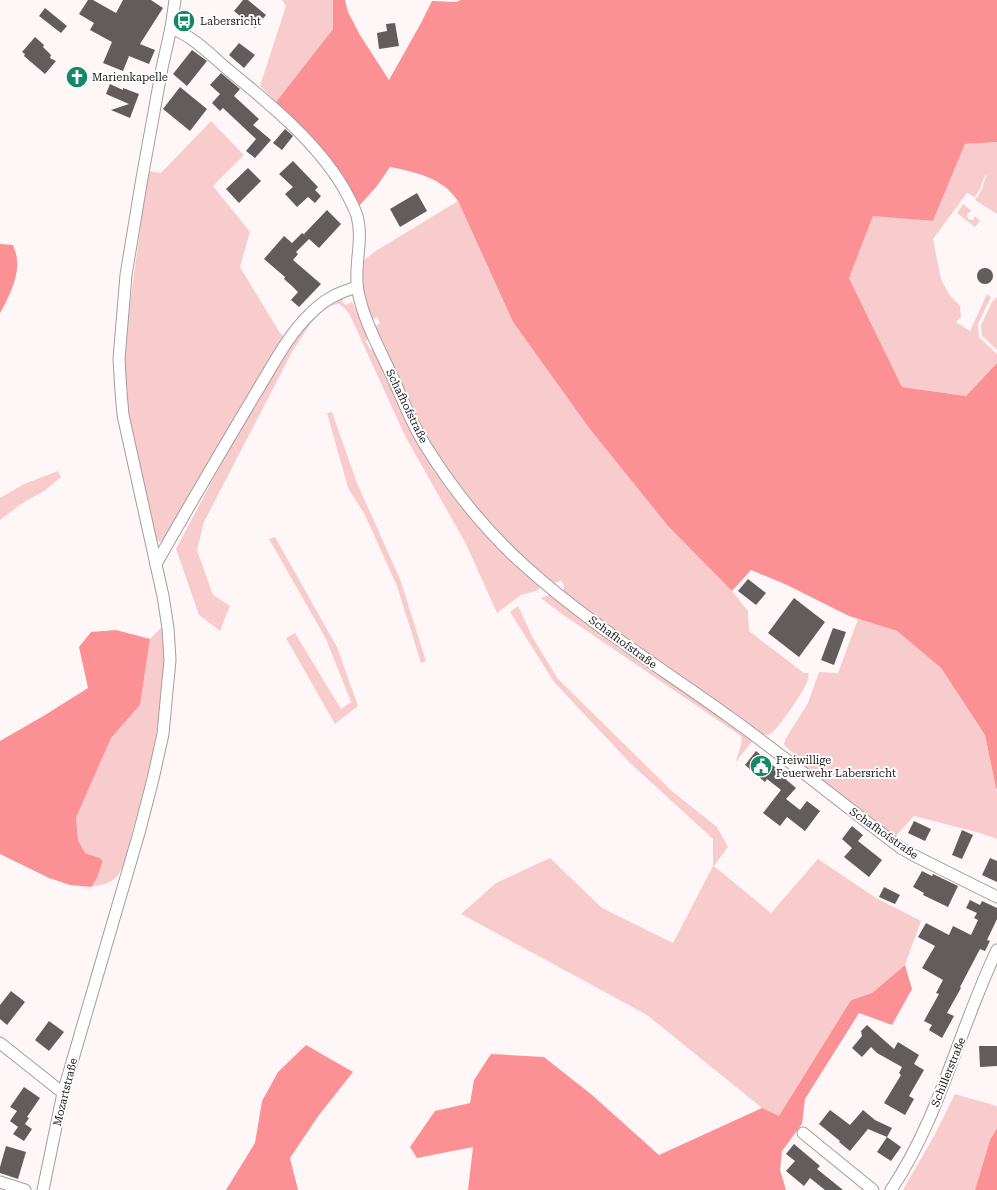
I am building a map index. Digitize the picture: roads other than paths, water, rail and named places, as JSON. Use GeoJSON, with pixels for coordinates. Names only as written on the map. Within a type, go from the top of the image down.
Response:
{"type":"FeatureCollection","features":[{"type":"Feature","properties":{"kind":"street","name":"Mozartstraße"},"geometry":{"type":"LineString","coordinates":[[43,1190],[63,1093],[139,833],[163,734],[170,660],[168,628],[163,596],[124,415],[120,372],[121,336],[126,275],[142,178],[175,0]]}},
{"type":"Feature","properties":{"kind":"street","name":"Schafhofstraße"},"geometry":{"type":"LineString","coordinates":[[171,28],[189,37],[252,90],[295,128],[331,168],[346,192],[357,216],[359,245],[357,287],[360,301],[376,341],[413,422],[426,446],[470,508],[490,531],[523,564],[552,589],[629,648],[728,716],[901,848],[997,897]]}},
{"type":"Feature","properties":{"kind":"street"},"geometry":{"type":"LineString","coordinates":[[156,564],[229,438],[290,338],[309,314],[328,298],[343,291],[357,287]]}},
{"type":"Feature","properties":{"kind":"street","name":"Schillerstraße"},"geometry":{"type":"LineString","coordinates":[[891,1190],[903,1171],[927,1123],[997,950]]}},
{"type":"Feature","properties":{"kind":"street"},"geometry":{"type":"LineString","coordinates":[[0,1043],[63,1093]]}},
{"type":"Feature","properties":{"kind":"street"},"geometry":{"type":"LineString","coordinates":[[803,1133],[873,1190]]}},
{"type":"Feature","properties":{"kind":"street"},"geometry":{"type":"LineString","coordinates":[[0,1182],[25,1190]]}},
{"type":"Feature","properties":{"kind":"place","name":"Labersricht"},"geometry":{"type":"Point","coordinates":[184,21]}},
{"type":"Feature","properties":{"kind":"place","name":"Marienkapelle"},"geometry":{"type":"Point","coordinates":[77,77]}},
{"type":"Feature","properties":{"kind":"place","name":"Freiwillige Feuerwehr Labersricht"},"geometry":{"type":"Point","coordinates":[761,766]}}]}
